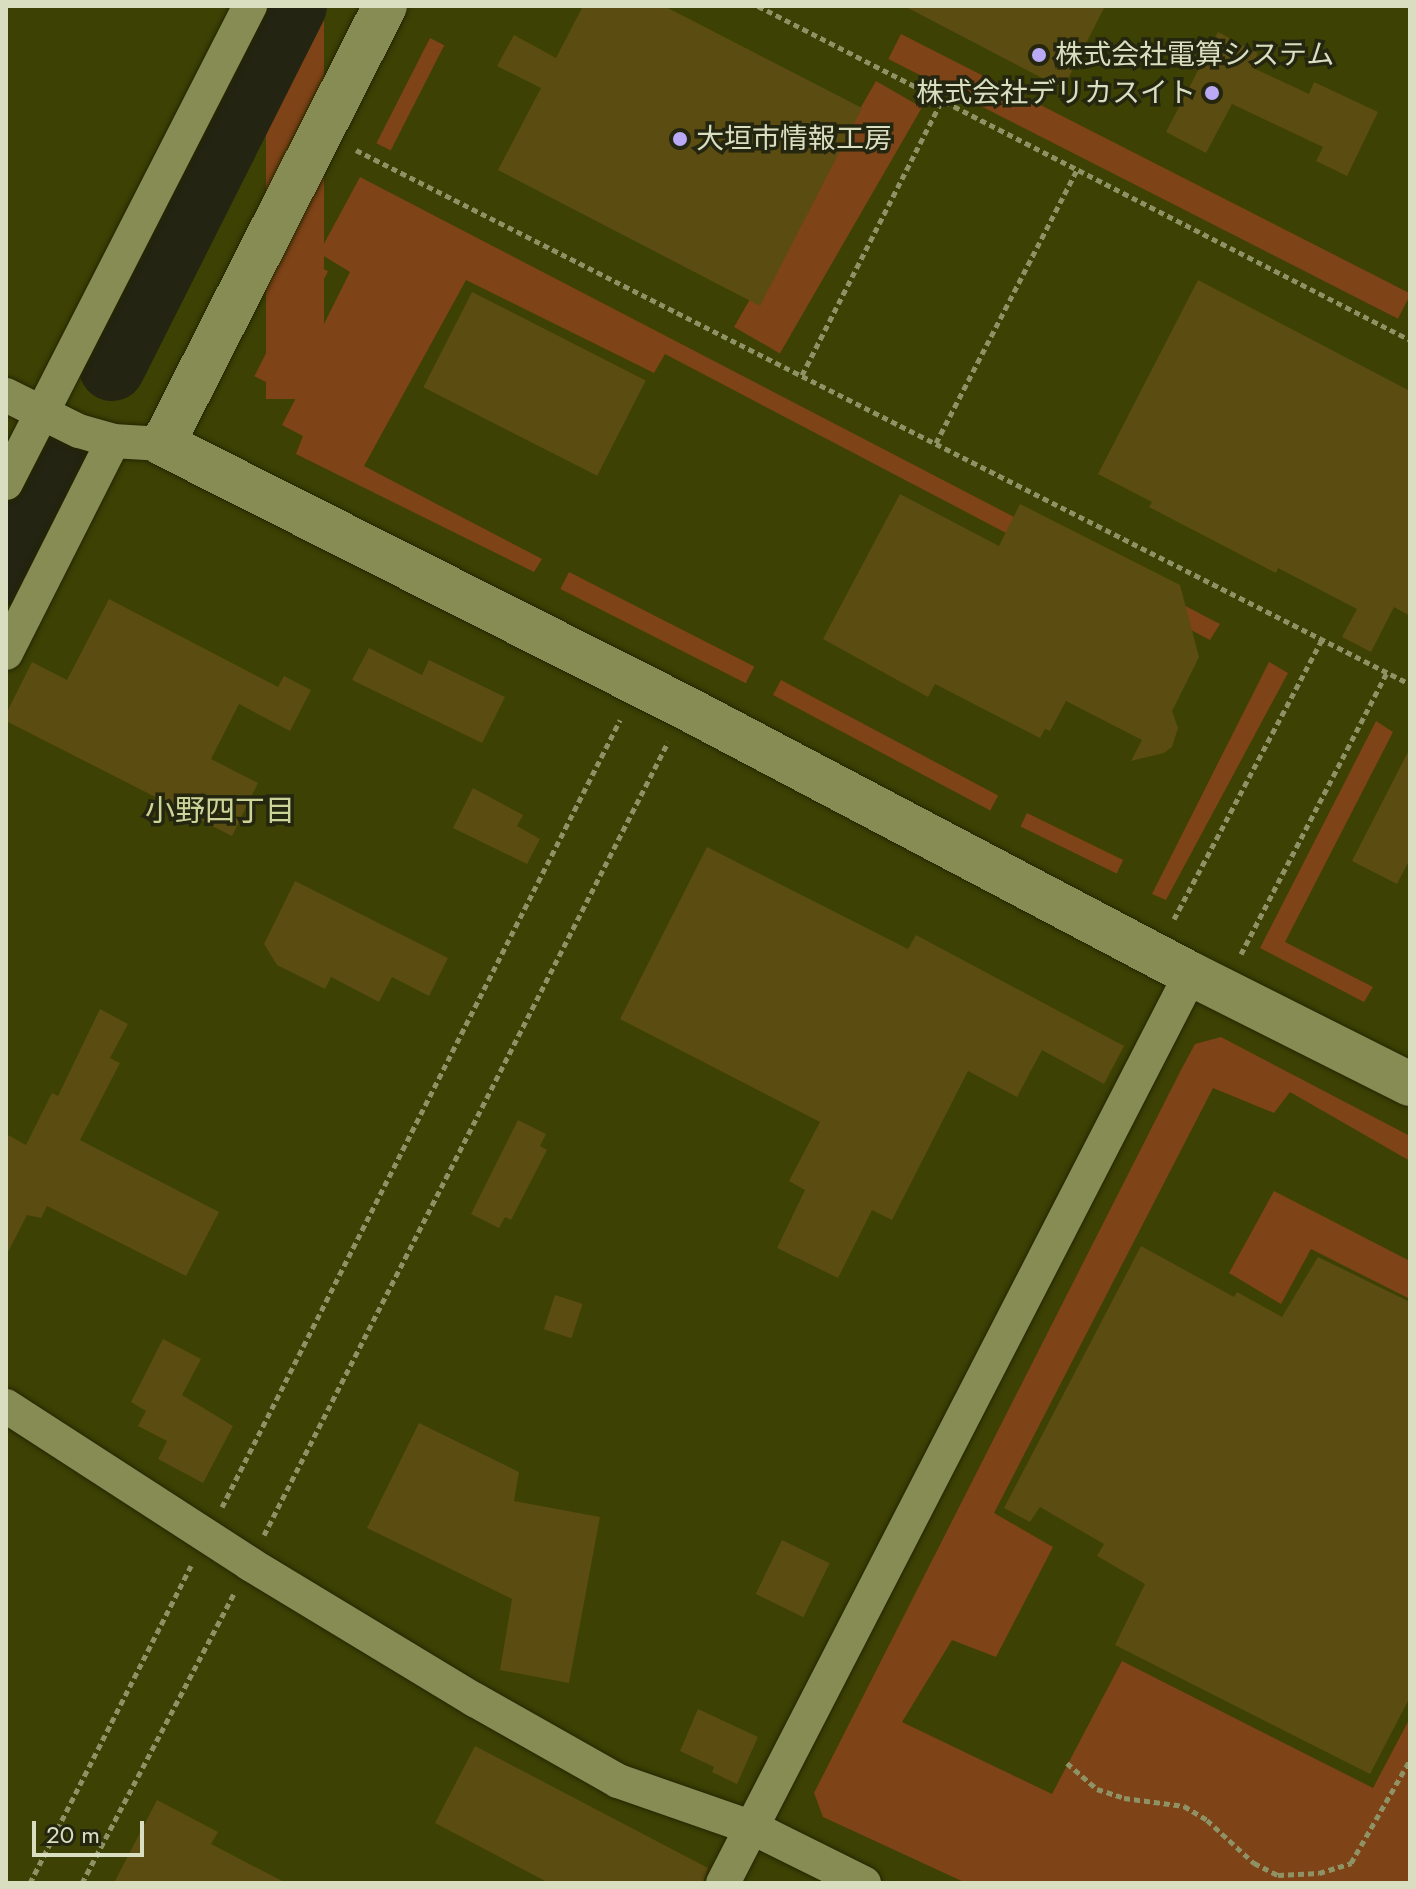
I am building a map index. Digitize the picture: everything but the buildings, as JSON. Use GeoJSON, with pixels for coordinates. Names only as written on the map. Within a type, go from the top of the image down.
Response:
{"type":"FeatureCollection","features":[{"type":"Feature","properties":{"kind":"street"},"geometry":{"type":"LineString","coordinates":[[6,483],[250,6]]}},
{"type":"Feature","properties":{"kind":"street"},"geometry":{"type":"LineString","coordinates":[[163,444],[385,6]]}},
{"type":"Feature","properties":{"kind":"street"},"geometry":{"type":"LineString","coordinates":[[6,395],[41,414],[113,441],[163,444],[638,683],[1191,974],[1410,1084]]}},
{"type":"Feature","properties":{"kind":"street"},"geometry":{"type":"LineString","coordinates":[[6,653],[113,441]]}},
{"type":"Feature","properties":{"kind":"street"},"geometry":{"type":"LineString","coordinates":[[723,1883],[1191,974]]}},
{"type":"Feature","properties":{"kind":"street"},"geometry":{"type":"LineString","coordinates":[[6,1406],[250,1564],[475,1700],[618,1781],[753,1828],[864,1883]]}},
{"type":"Feature","properties":{"kind":"path"},"geometry":{"type":"LineString","coordinates":[[758,6],[1410,340]]}},
{"type":"Feature","properties":{"kind":"path"},"geometry":{"type":"LineString","coordinates":[[802,375],[942,100]]}},
{"type":"Feature","properties":{"kind":"path"},"geometry":{"type":"LineString","coordinates":[[355,149],[1410,684]]}},
{"type":"Feature","properties":{"kind":"path"},"geometry":{"type":"LineString","coordinates":[[936,443],[1077,170]]}},
{"type":"Feature","properties":{"kind":"path"},"geometry":{"type":"LineString","coordinates":[[1172,923],[1322,639]]}},
{"type":"Feature","properties":{"kind":"path"},"geometry":{"type":"LineString","coordinates":[[1239,958],[1387,672]]}},
{"type":"Feature","properties":{"kind":"path"},"geometry":{"type":"LineString","coordinates":[[30,1883],[638,683]]}},
{"type":"Feature","properties":{"kind":"path"},"geometry":{"type":"LineString","coordinates":[[82,1883],[250,1564],[686,708]]}},
{"type":"Feature","properties":{"kind":"path"},"geometry":{"type":"LineString","coordinates":[[1067,1763],[1097,1789],[1124,1798],[1184,1806],[1207,1820],[1254,1863],[1278,1875],[1319,1873],[1351,1863],[1410,1760]]}},
{"type":"Feature","properties":{"kind":"shaded area"},"geometry":{"type":"Polygon","coordinates":[[[266,6],[324,6],[324,399],[266,399],[266,6]]]}},
{"type":"Feature","properties":{"kind":"shaded area"},"geometry":{"type":"Polygon","coordinates":[[[901,34],[1410,293],[1398,319],[888,59],[901,34]]]}},
{"type":"Feature","properties":{"kind":"shaded area"},"geometry":{"type":"Polygon","coordinates":[[[430,38],[444,45],[391,150],[376,143],[430,38]]]}},
{"type":"Feature","properties":{"kind":"shaded area"},"geometry":{"type":"Polygon","coordinates":[[[876,81],[922,108],[780,353],[734,327],[876,81]]]}},
{"type":"Feature","properties":{"kind":"shaded area"},"geometry":{"type":"Polygon","coordinates":[[[360,177],[1220,624],[1210,640],[665,354],[654,373],[466,280],[364,466],[542,559],[534,572],[296,454],[303,436],[282,425],[301,388],[282,379],[304,343],[313,346],[350,272],[319,253],[360,177]]]}},
{"type":"Feature","properties":{"kind":"shaded area"},"geometry":{"type":"Polygon","coordinates":[[[312,263],[328,271],[270,384],[254,376],[312,263]]]}},
{"type":"Feature","properties":{"kind":"shaded area"},"geometry":{"type":"Polygon","coordinates":[[[569,572],[754,666],[746,683],[560,589],[569,572]]]}},
{"type":"Feature","properties":{"kind":"shaded area"},"geometry":{"type":"Polygon","coordinates":[[[1269,662],[1288,673],[1166,900],[1152,894],[1269,662]]]}},
{"type":"Feature","properties":{"kind":"shaded area"},"geometry":{"type":"Polygon","coordinates":[[[781,680],[998,795],[990,811],[773,695],[781,680]]]}},
{"type":"Feature","properties":{"kind":"shaded area"},"geometry":{"type":"Polygon","coordinates":[[[1376,721],[1393,732],[1285,942],[1373,987],[1364,1002],[1260,948],[1376,721]]]}},
{"type":"Feature","properties":{"kind":"shaded area"},"geometry":{"type":"Polygon","coordinates":[[[1027,813],[1123,860],[1117,873],[1020,826],[1027,813]]]}},
{"type":"Feature","properties":{"kind":"shaded area"},"geometry":{"type":"Polygon","coordinates":[[[1221,1037],[1410,1136],[1410,1161],[1290,1092],[1274,1113],[1213,1088],[994,1513],[1053,1547],[996,1657],[952,1640],[902,1722],[1052,1794],[1122,1661],[1373,1788],[1410,1718],[1410,1879],[1408,1883],[966,1883],[823,1817],[814,1793],[1182,1068],[1195,1044],[1221,1037]]]}},
{"type":"Feature","properties":{"kind":"shaded area"},"geometry":{"type":"Polygon","coordinates":[[[1274,1191],[1410,1261],[1410,1299],[1311,1249],[1281,1304],[1229,1273],[1274,1191]]]}},
{"type":"Feature","properties":{"kind":"waterway"},"geometry":{"type":"LineString","coordinates":[[112,368],[294,6]]}},
{"type":"Feature","properties":{"kind":"waterway"},"geometry":{"type":"LineString","coordinates":[[6,573],[66,459]]}},
{"type":"Feature","properties":{"kind":"place","name":"株式会社電算システム"},"geometry":{"type":"Point","coordinates":[1039,55]}},
{"type":"Feature","properties":{"kind":"place","name":"株式会社デリカスイト"},"geometry":{"type":"Point","coordinates":[1212,93]}},
{"type":"Feature","properties":{"kind":"place","name":"大垣市情報工房"},"geometry":{"type":"Point","coordinates":[680,139]}},
{"type":"Feature","properties":{"kind":"district","name":"小野四丁目"},"geometry":{"type":"Point","coordinates":[220,811]}}]}
